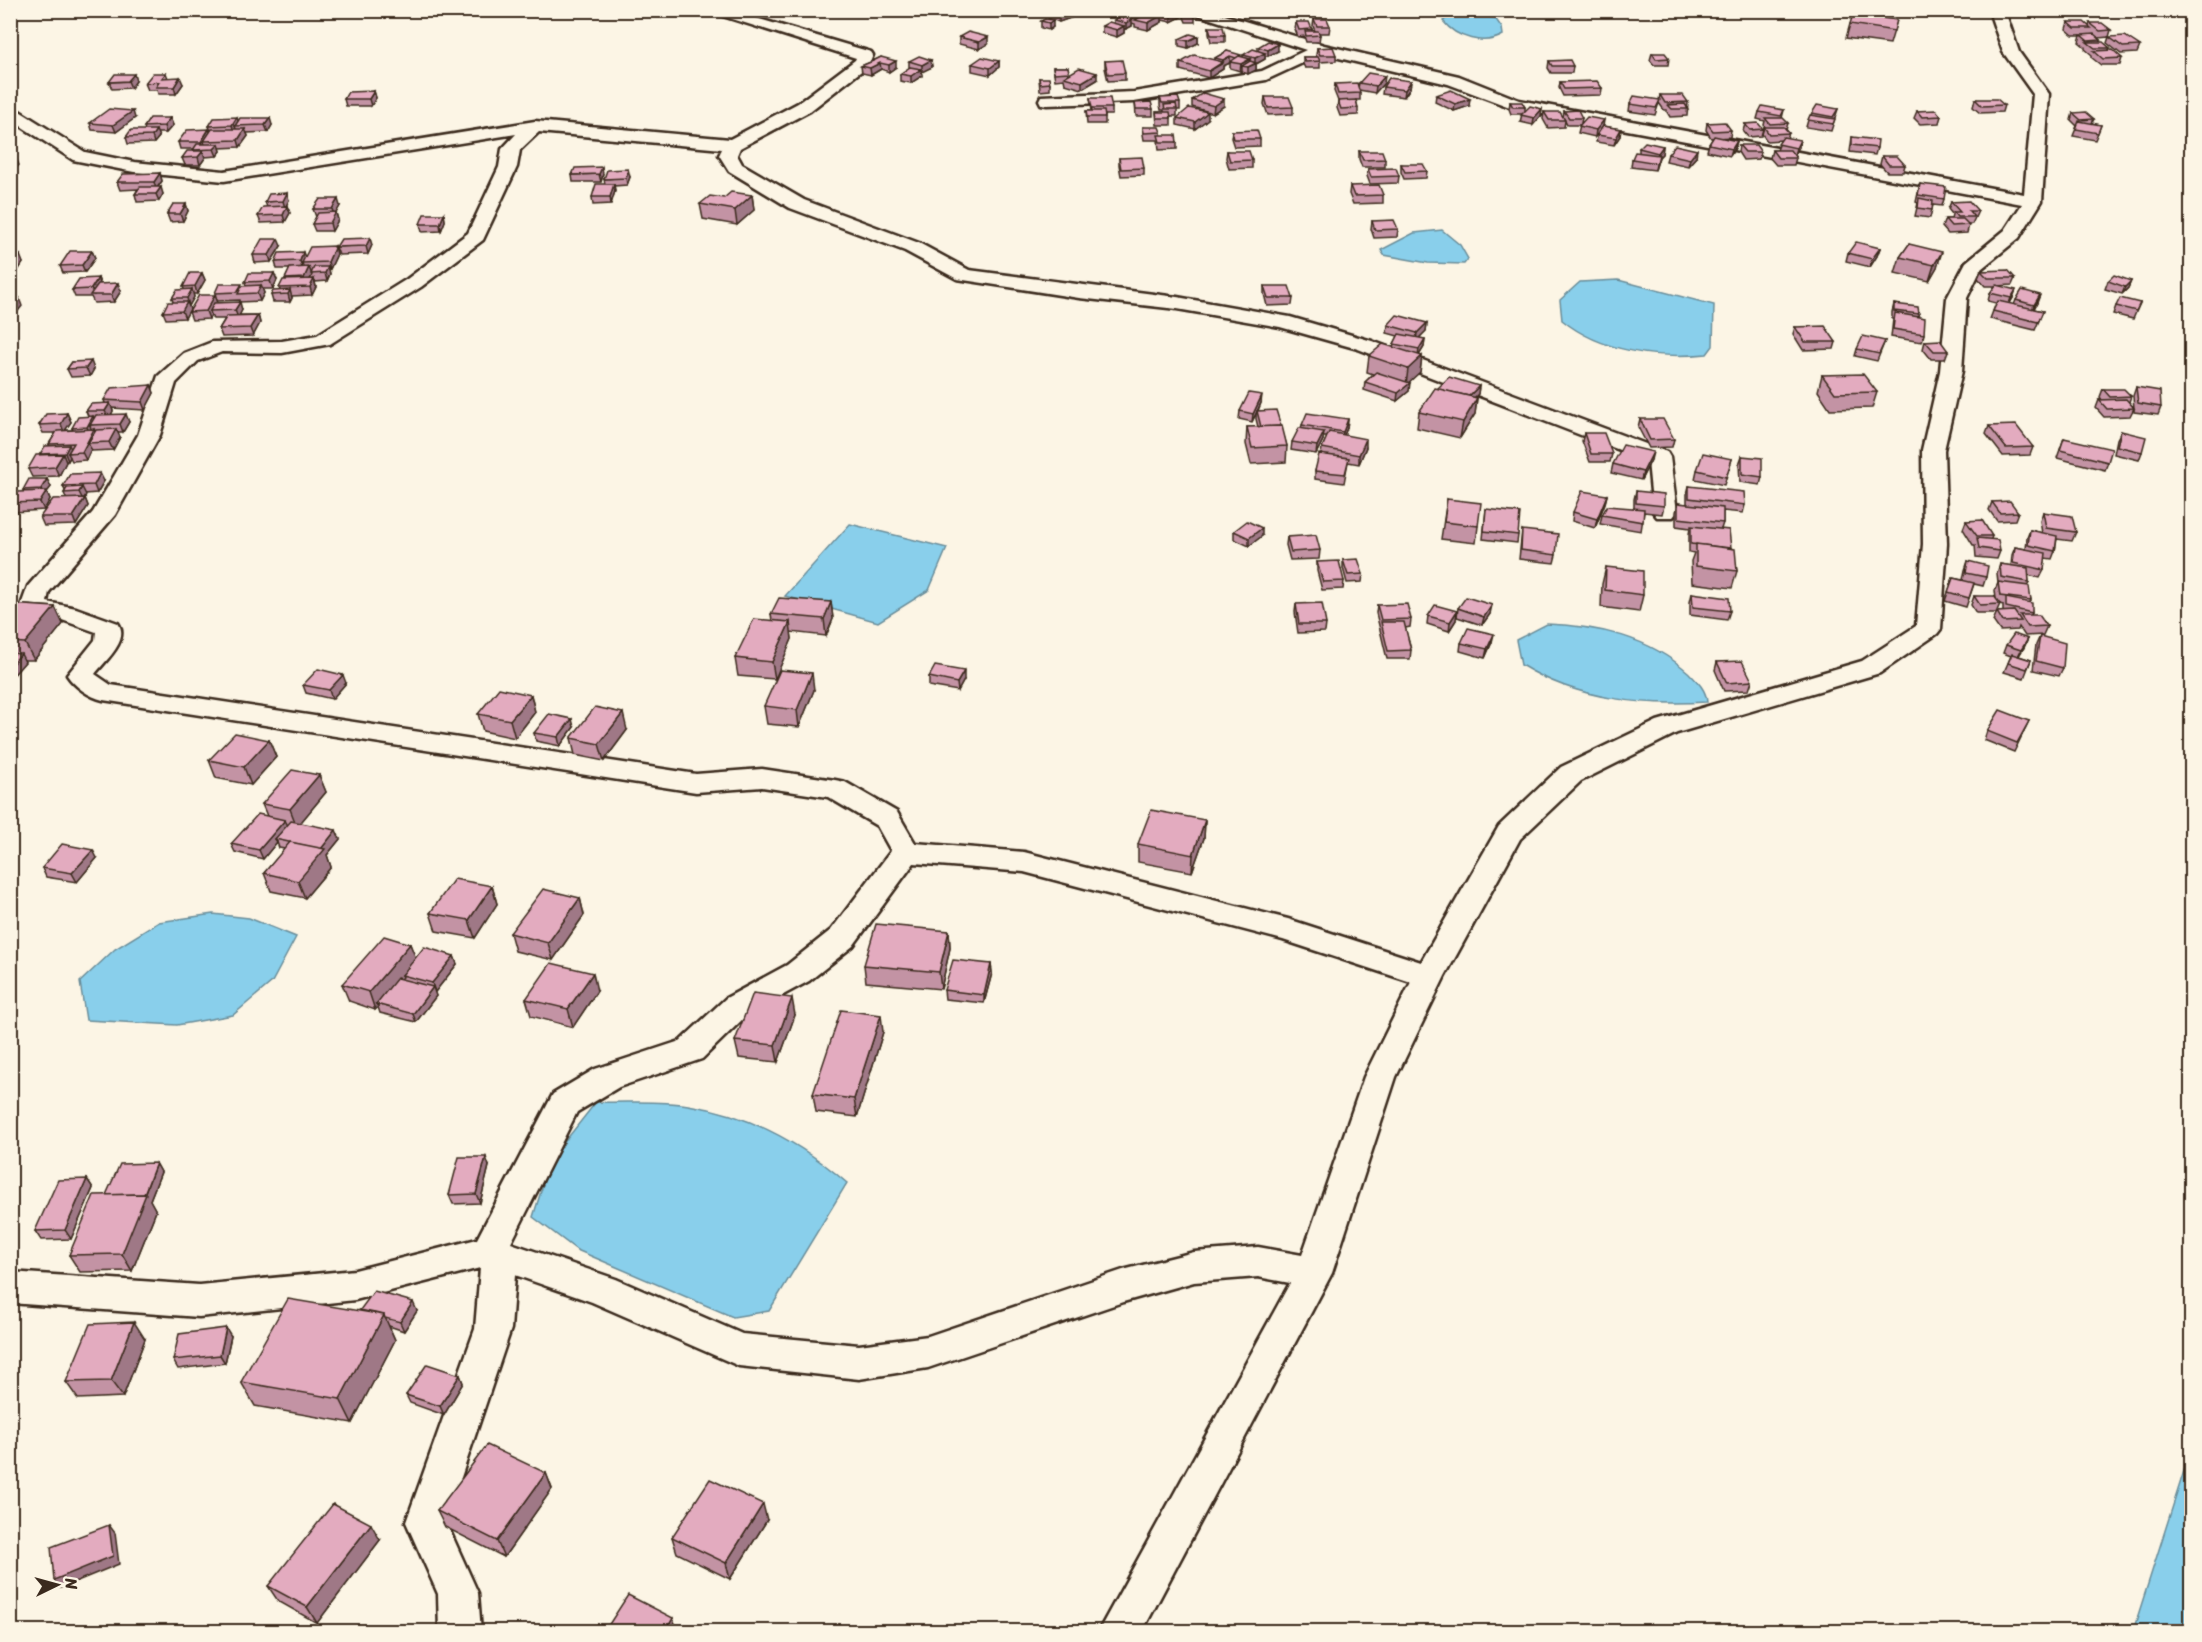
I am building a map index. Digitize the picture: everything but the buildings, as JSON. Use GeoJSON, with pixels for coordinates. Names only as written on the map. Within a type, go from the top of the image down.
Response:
{"type":"FeatureCollection","features":[{"type":"Feature","properties":{"kind":"street"},"geometry":{"type":"LineString","coordinates":[[711,10],[865,55],[863,62],[804,107],[734,145],[728,155],[735,168],[797,204],[912,247],[964,275],[1079,292],[1178,303],[1283,321],[1365,345],[1455,381],[1597,431],[1659,457],[1665,512]]}},
{"type":"Feature","properties":{"kind":"street"},"geometry":{"type":"LineString","coordinates":[[1190,10],[1320,50],[1453,80],[1515,104],[2033,201]]}},
{"type":"Feature","properties":{"kind":"street"},"geometry":{"type":"LineString","coordinates":[[1119,1632],[1314,1273],[1380,1077],[1429,976],[1509,833],[1571,774],[1667,727],[1871,667],[1928,629],[1935,544],[1933,450],[1951,372],[1957,298],[1973,266],[2012,234],[2033,201],[2041,94],[2011,52],[1999,17],[2002,10]]}},
{"type":"Feature","properties":{"kind":"street"},"geometry":{"type":"LineString","coordinates":[[1047,100],[1134,97],[1266,75],[1320,50]]}},
{"type":"Feature","properties":{"kind":"street"},"geometry":{"type":"LineString","coordinates":[[10,110],[28,125],[79,156],[134,167],[224,176],[535,126],[734,145]]}},
{"type":"Feature","properties":{"kind":"street"},"geometry":{"type":"LineString","coordinates":[[535,126],[511,149],[508,167],[476,236],[414,283],[323,340],[282,347],[219,346],[191,357],[166,381],[149,435],[103,515],[37,591],[33,608],[67,613],[109,628],[108,641],[80,675],[103,692],[696,783],[762,778],[834,789],[887,819],[906,852]]}},
{"type":"Feature","properties":{"kind":"street"},"geometry":{"type":"LineString","coordinates":[[906,852],[1024,862],[1288,930],[1429,976]]}},
{"type":"Feature","properties":{"kind":"street"},"geometry":{"type":"LineString","coordinates":[[460,1632],[458,1593],[426,1522],[493,1329],[494,1253],[565,1103],[607,1078],[691,1050],[737,1006],[798,973],[842,938],[906,852]]}},
{"type":"Feature","properties":{"kind":"street"},"geometry":{"type":"LineString","coordinates":[[10,1287],[199,1301],[355,1285],[494,1253],[603,1290],[740,1350],[860,1362],[928,1352],[1123,1286],[1194,1267],[1258,1262],[1314,1273]]}},
{"type":"Feature","properties":{"kind":"water"},"geometry":{"type":"Polygon","coordinates":[[[1455,13],[1495,18],[1502,28],[1503,35],[1487,40],[1463,36],[1443,21],[1455,13]]]}},
{"type":"Feature","properties":{"kind":"water"},"geometry":{"type":"Polygon","coordinates":[[[1442,230],[1460,245],[1468,259],[1464,264],[1428,263],[1384,255],[1381,250],[1414,233],[1442,230]]]}},
{"type":"Feature","properties":{"kind":"water"},"geometry":{"type":"Polygon","coordinates":[[[1618,280],[1714,305],[1713,346],[1707,354],[1669,355],[1631,351],[1594,340],[1562,320],[1560,300],[1580,282],[1618,280]]]}},
{"type":"Feature","properties":{"kind":"water"},"geometry":{"type":"Polygon","coordinates":[[[850,524],[947,548],[929,590],[878,622],[785,596],[850,524]]]}},
{"type":"Feature","properties":{"kind":"water"},"geometry":{"type":"Polygon","coordinates":[[[1547,624],[1585,627],[1640,642],[1673,660],[1688,672],[1703,689],[1707,702],[1659,703],[1611,698],[1565,686],[1543,677],[1521,665],[1516,640],[1547,624]]]}},
{"type":"Feature","properties":{"kind":"water"},"geometry":{"type":"Polygon","coordinates":[[[213,914],[249,918],[296,937],[272,982],[233,1015],[177,1025],[86,1020],[80,982],[115,949],[159,922],[213,914]]]}},
{"type":"Feature","properties":{"kind":"water"},"geometry":{"type":"Polygon","coordinates":[[[596,1102],[677,1103],[732,1115],[793,1143],[847,1183],[769,1311],[733,1317],[577,1250],[533,1217],[551,1159],[596,1102]]]}},
{"type":"Feature","properties":{"kind":"water"},"geometry":{"type":"Polygon","coordinates":[[[2191,1449],[2191,1631],[2133,1631],[2191,1449]]]}}]}
